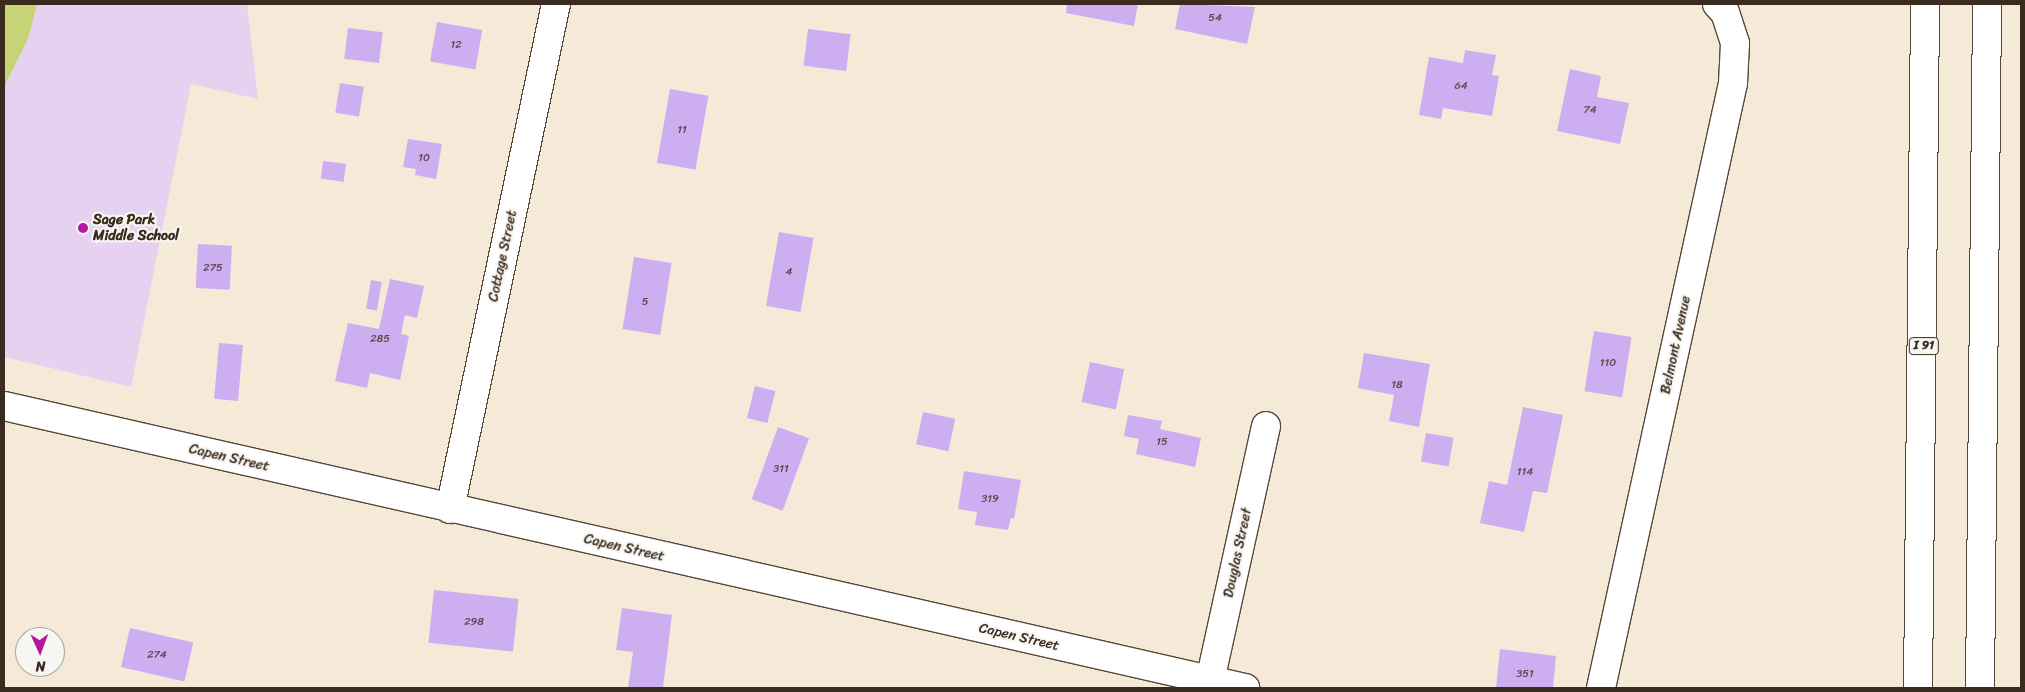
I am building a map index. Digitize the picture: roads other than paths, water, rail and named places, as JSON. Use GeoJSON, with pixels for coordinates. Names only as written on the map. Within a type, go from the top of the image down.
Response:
{"type":"FeatureCollection","features":[{"type":"Feature","properties":{"kind":"main road","name":"Cottage Street"},"geometry":{"type":"LineString","coordinates":[[450,509],[556,4]]}},
{"type":"Feature","properties":{"kind":"main road","name":"Belmont Avenue"},"geometry":{"type":"LineString","coordinates":[[1601,688],[1733,83],[1735,43],[1725,13],[1717,4]]}},
{"type":"Feature","properties":{"kind":"main road","name":"I 91"},"geometry":{"type":"LineString","coordinates":[[1918,688],[1925,4]]}},
{"type":"Feature","properties":{"kind":"main road"},"geometry":{"type":"LineString","coordinates":[[1980,688],[1987,4]]}},
{"type":"Feature","properties":{"kind":"main road","name":"Capen Street"},"geometry":{"type":"LineString","coordinates":[[4,406],[450,509],[1245,688]]}},
{"type":"Feature","properties":{"kind":"main road","name":"Douglas Street"},"geometry":{"type":"LineString","coordinates":[[1210,681],[1266,426]]}},
{"type":"Feature","properties":{"kind":"place","name":"Sage Park Middle School"},"geometry":{"type":"Point","coordinates":[83,228]}}]}
